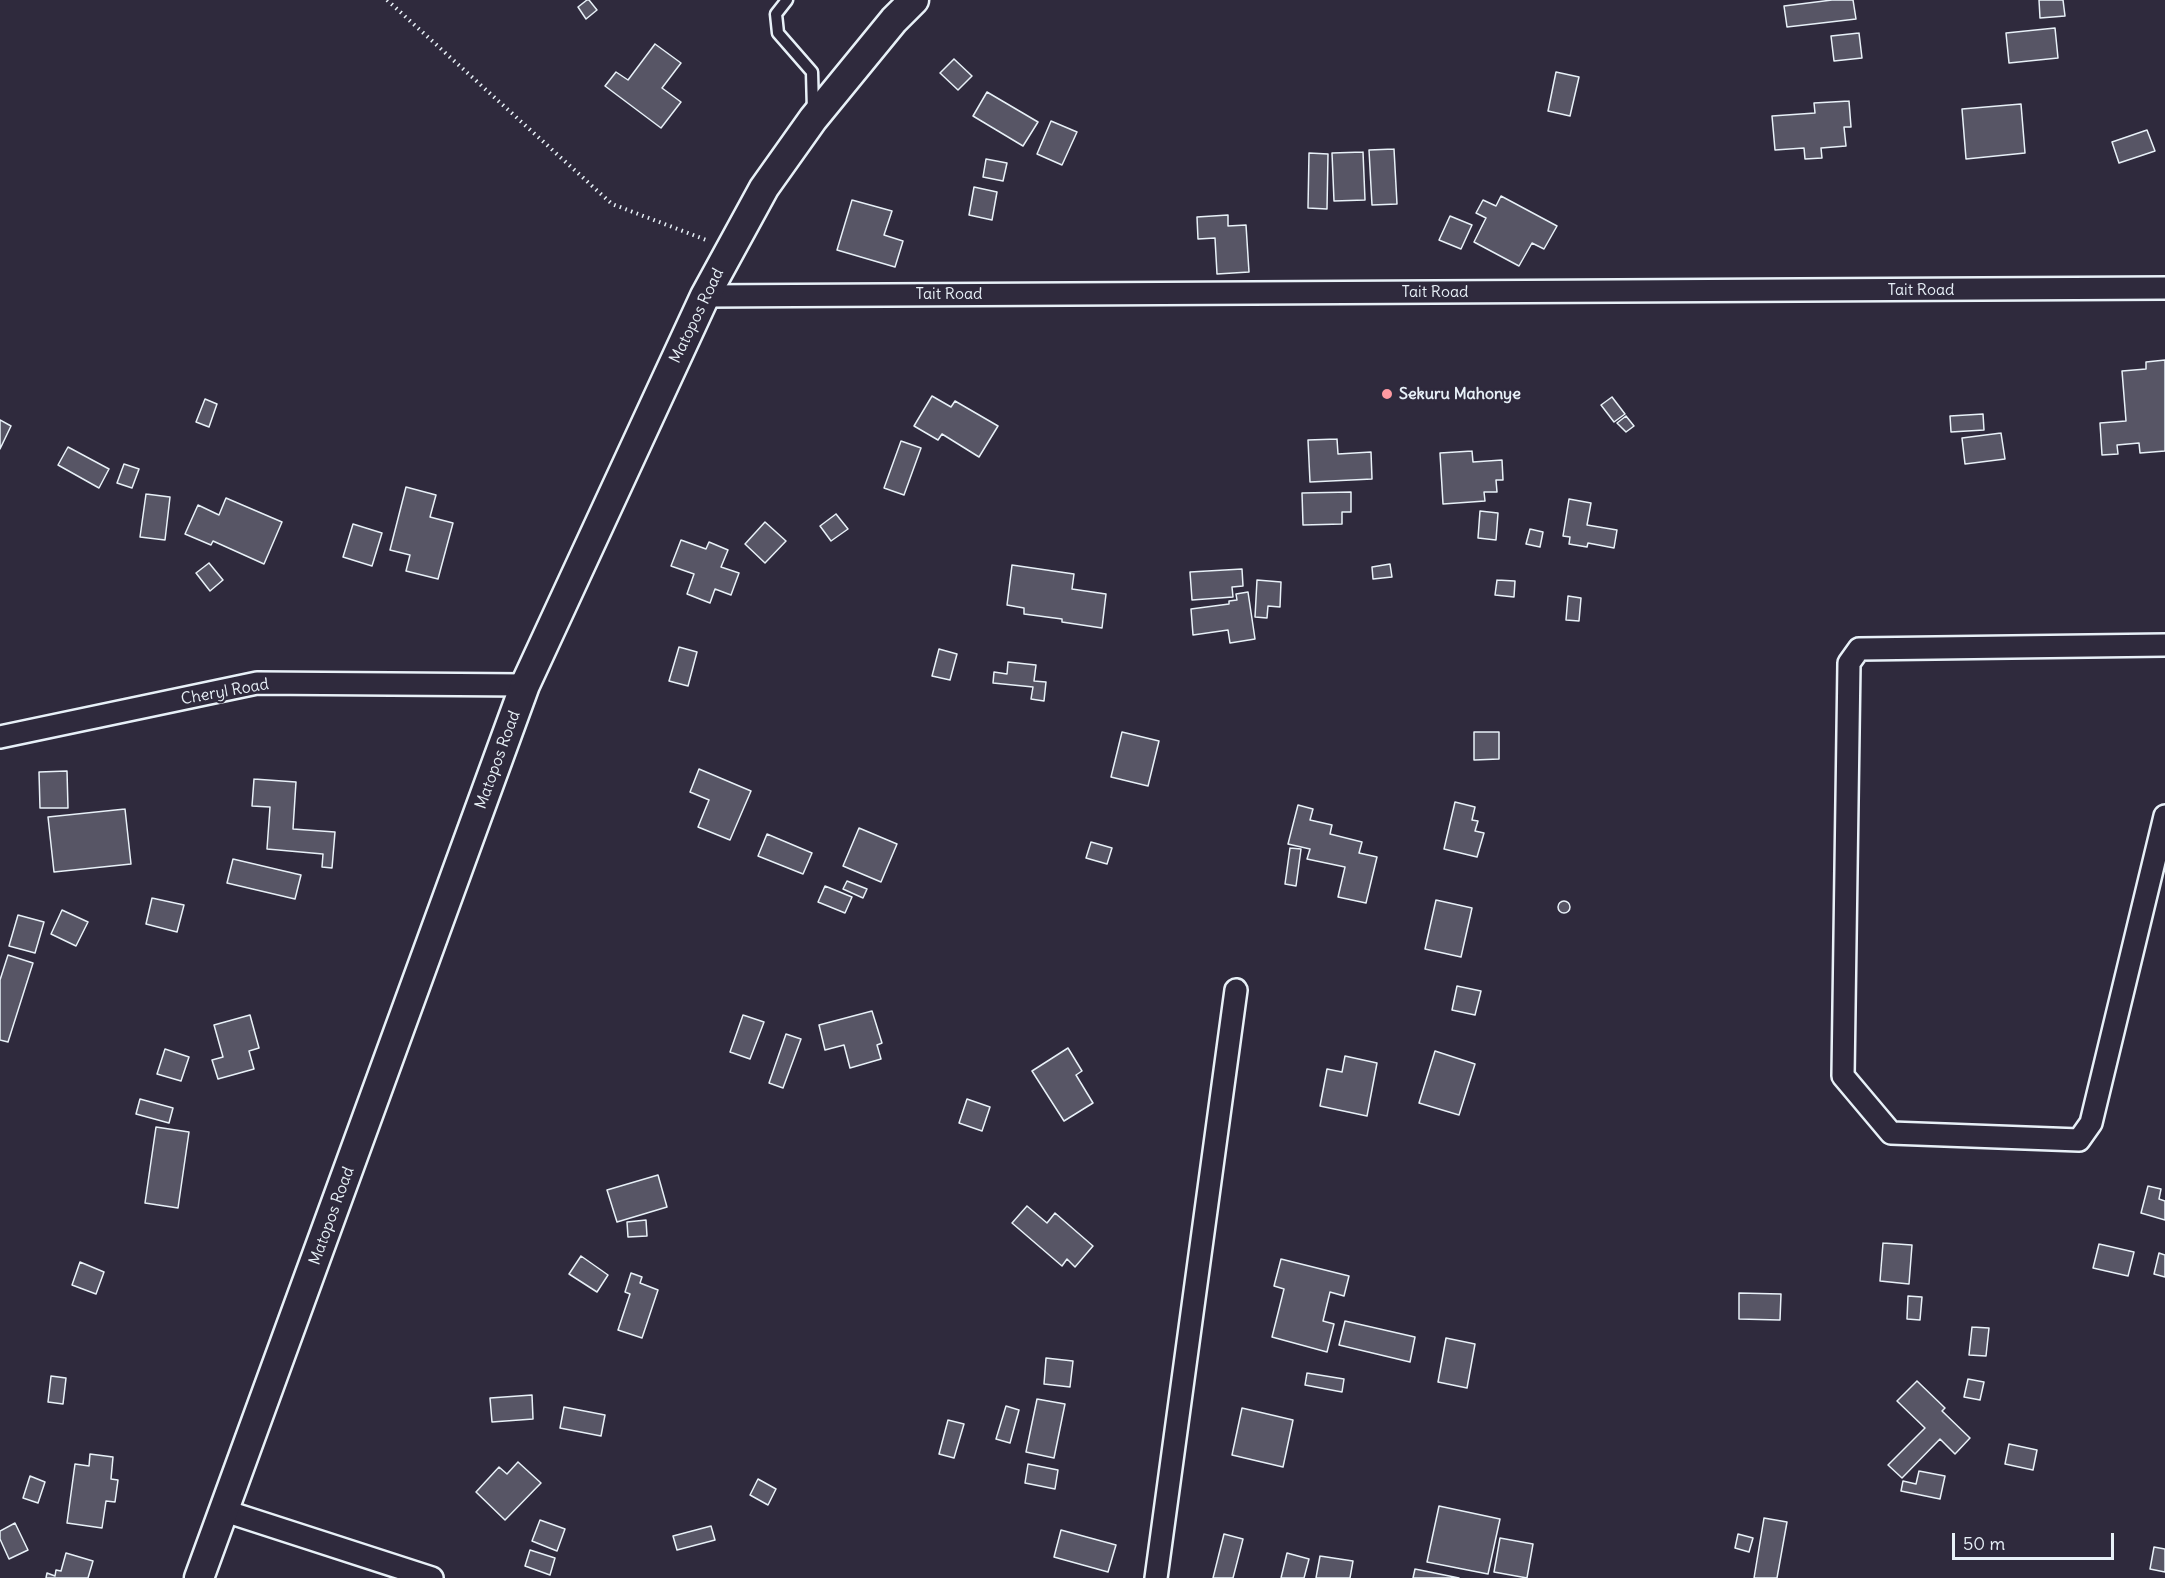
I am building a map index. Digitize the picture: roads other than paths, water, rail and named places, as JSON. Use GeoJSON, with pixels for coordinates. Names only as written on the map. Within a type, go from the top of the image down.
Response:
{"type":"FeatureCollection","features":[{"type":"Feature","properties":{"kind":"main road","name":"Matopos Road"},"geometry":{"type":"LineString","coordinates":[[199,1578],[525,685],[705,296],[764,188],[813,119],[894,20],[914,0]]}},
{"type":"Feature","properties":{"kind":"street","name":"Tait Road"},"geometry":{"type":"LineString","coordinates":[[705,296],[2165,288]]}},
{"type":"Feature","properties":{"kind":"street"},"geometry":{"type":"LineString","coordinates":[[2165,645],[1859,649],[1849,663],[1843,1076],[1891,1133],[2079,1140],[2091,1123],[2165,816]]}},
{"type":"Feature","properties":{"kind":"street","name":"Cheryl Road"},"geometry":{"type":"LineString","coordinates":[[0,737],[257,683],[525,685]]}},
{"type":"Feature","properties":{"kind":"street"},"geometry":{"type":"LineString","coordinates":[[1156,1578],[1236,990]]}},
{"type":"Feature","properties":{"kind":"street"},"geometry":{"type":"LineString","coordinates":[[225,1511],[432,1578]]}},
{"type":"Feature","properties":{"kind":"lane"},"geometry":{"type":"LineString","coordinates":[[787,0],[776,14],[778,33],[812,72],[813,119]]}},
{"type":"Feature","properties":{"kind":"place","name":"Sekuru Mahonye"},"geometry":{"type":"Point","coordinates":[1387,394]}}]}
